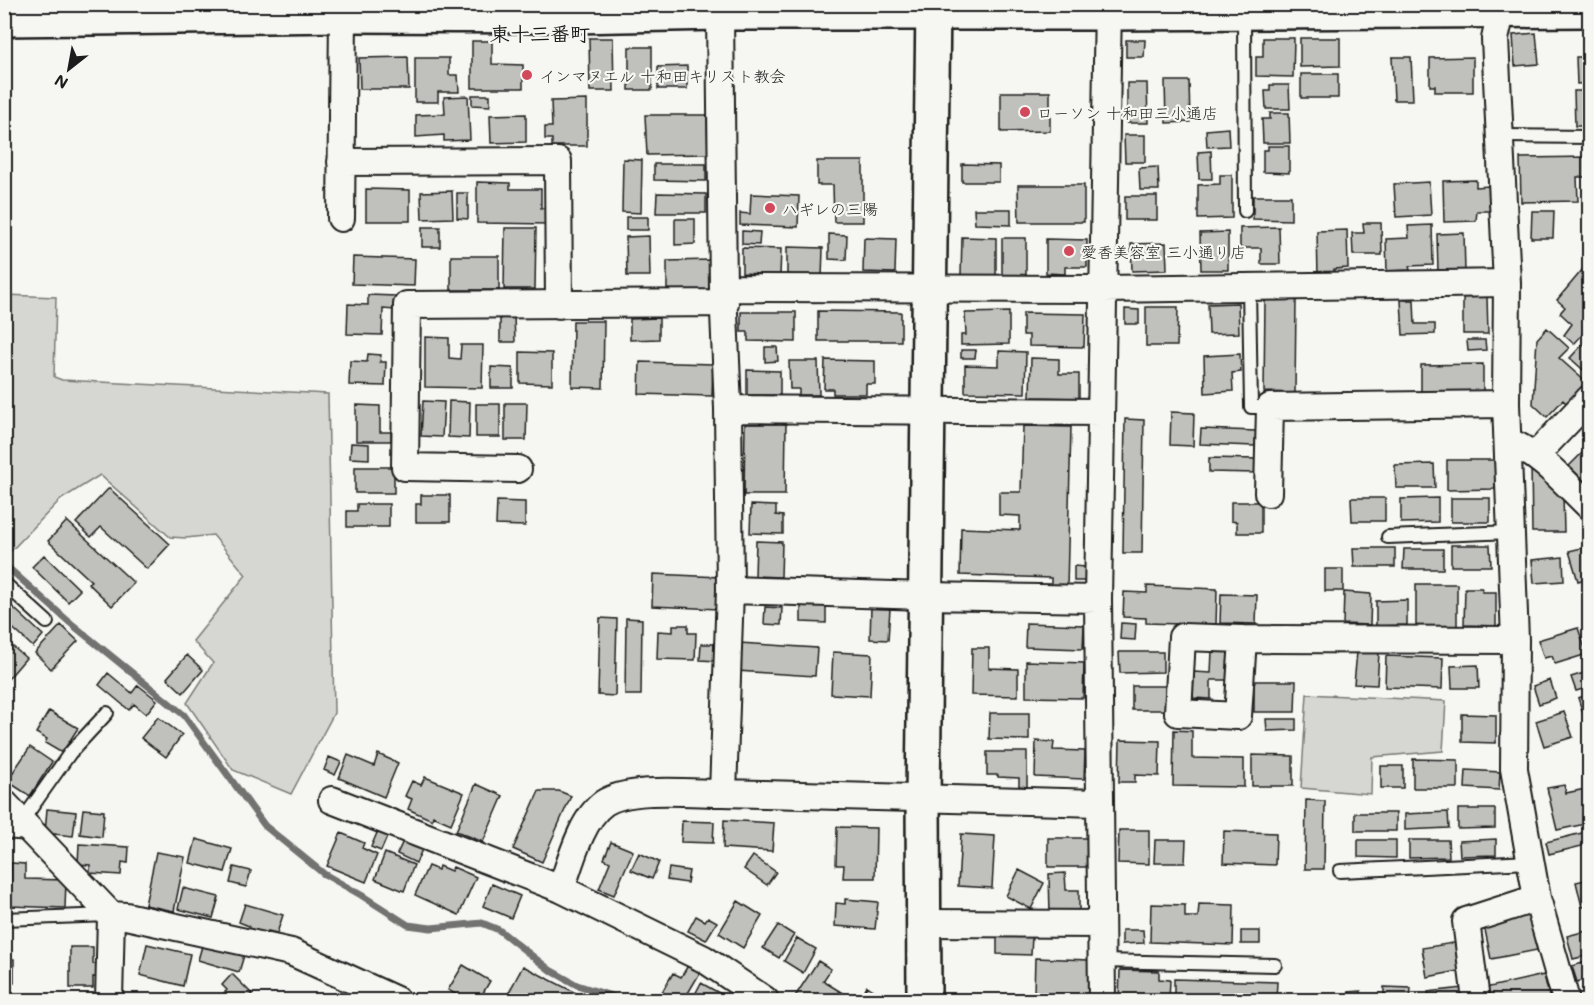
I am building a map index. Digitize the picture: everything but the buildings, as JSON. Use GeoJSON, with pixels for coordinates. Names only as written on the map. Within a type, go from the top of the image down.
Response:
{"type":"FeatureCollection","features":[{"type":"Feature","properties":{"kind":"street"},"geometry":{"type":"LineString","coordinates":[[4,19],[343,10],[573,10],[720,13],[785,9],[933,8],[1244,12],[1502,8],[1590,10]]}},
{"type":"Feature","properties":{"kind":"street"},"geometry":{"type":"LineString","coordinates":[[924,1000],[923,798],[933,8]]}},
{"type":"Feature","properties":{"kind":"street"},"geometry":{"type":"LineString","coordinates":[[1502,8],[1495,39],[1507,283],[1506,404],[1515,640],[1514,769],[1537,898],[1566,1000]]}},
{"type":"Feature","properties":{"kind":"street"},"geometry":{"type":"LineString","coordinates":[[1102,1000],[1098,599],[1108,9]]}},
{"type":"Feature","properties":{"kind":"street"},"geometry":{"type":"LineString","coordinates":[[341,218],[343,10]]}},
{"type":"Feature","properties":{"kind":"street"},"geometry":{"type":"LineString","coordinates":[[720,13],[730,590],[723,793]]}},
{"type":"Feature","properties":{"kind":"street"},"geometry":{"type":"LineString","coordinates":[[341,162],[558,161],[559,305]]}},
{"type":"Feature","properties":{"kind":"street"},"geometry":{"type":"LineString","coordinates":[[518,469],[405,467],[407,305],[559,305],[929,288],[1104,289],[1507,283]]}},
{"type":"Feature","properties":{"kind":"street"},"geometry":{"type":"LineString","coordinates":[[1535,456],[1590,398]]}},
{"type":"Feature","properties":{"kind":"street"},"geometry":{"type":"LineString","coordinates":[[1268,493],[1270,407],[1506,404]]}},
{"type":"Feature","properties":{"kind":"street"},"geometry":{"type":"LineString","coordinates":[[728,409],[1100,412]]}},
{"type":"Feature","properties":{"kind":"street"},"geometry":{"type":"LineString","coordinates":[[1509,442],[1525,448],[1535,456],[1590,507]]}},
{"type":"Feature","properties":{"kind":"street"},"geometry":{"type":"LineString","coordinates":[[730,590],[1098,599]]}},
{"type":"Feature","properties":{"kind":"street"},"geometry":{"type":"LineString","coordinates":[[1243,639],[1515,640]]}},
{"type":"Feature","properties":{"kind":"street"},"geometry":{"type":"LineString","coordinates":[[561,889],[582,834],[591,818],[603,803],[622,795],[654,792],[723,793],[1099,803]]}},
{"type":"Feature","properties":{"kind":"street"},"geometry":{"type":"LineString","coordinates":[[332,800],[561,889],[704,959],[765,1000]]}},
{"type":"Feature","properties":{"kind":"street"},"geometry":{"type":"LineString","coordinates":[[16,823],[111,915],[126,916],[291,952],[386,999]]}},
{"type":"Feature","properties":{"kind":"street"},"geometry":{"type":"LineString","coordinates":[[1476,1000],[1466,921],[1537,898]]}},
{"type":"Feature","properties":{"kind":"street"},"geometry":{"type":"LineString","coordinates":[[109,1000],[111,915]]}},
{"type":"Feature","properties":{"kind":"street"},"geometry":{"type":"LineString","coordinates":[[924,923],[1101,924]]}},
{"type":"Feature","properties":{"kind":"lane"},"geometry":{"type":"LineString","coordinates":[[1244,12],[1245,211]]}},
{"type":"Feature","properties":{"kind":"lane"},"geometry":{"type":"LineString","coordinates":[[1499,136],[1590,137]]}},
{"type":"Feature","properties":{"kind":"lane"},"geometry":{"type":"LineString","coordinates":[[1249,287],[1251,407],[1270,407]]}},
{"type":"Feature","properties":{"kind":"lane"},"geometry":{"type":"LineString","coordinates":[[1388,537],[1512,532]]}},
{"type":"Feature","properties":{"kind":"lane"},"geometry":{"type":"LineString","coordinates":[[4,583],[47,621]]}},
{"type":"Feature","properties":{"kind":"lane"},"geometry":{"type":"LineString","coordinates":[[16,823],[70,753],[107,712]]}},
{"type":"Feature","properties":{"kind":"lane"},"geometry":{"type":"LineString","coordinates":[[1340,872],[1530,862]]}},
{"type":"Feature","properties":{"kind":"lane"},"geometry":{"type":"LineString","coordinates":[[4,919],[111,915]]}},
{"type":"Feature","properties":{"kind":"lane"},"geometry":{"type":"LineString","coordinates":[[1101,961],[1275,965]]}},
{"type":"Feature","properties":{"kind":"shaded area"},"geometry":{"type":"Polygon","coordinates":[[[5,295],[56,297],[54,377],[62,380],[328,394],[334,713],[291,794],[233,770],[187,703],[213,663],[193,641],[246,575],[213,535],[170,537],[100,475],[60,500],[11,551],[5,547],[5,295]]]}},
{"type":"Feature","properties":{"kind":"shaded area"},"geometry":{"type":"Polygon","coordinates":[[[1307,694],[1446,701],[1443,751],[1372,757],[1371,794],[1301,788],[1307,694]]]}},
{"type":"Feature","properties":{"kind":"waterway"},"geometry":{"type":"LineString","coordinates":[[4,564],[68,621],[184,715],[265,826],[324,874],[408,925],[431,928],[482,923],[499,930],[550,970],[577,985],[624,1000]]}},
{"type":"Feature","properties":{"kind":"place","name":"インマヌエル 十和田キリスト教会"},"geometry":{"type":"Point","coordinates":[527,75]}},
{"type":"Feature","properties":{"kind":"place","name":"ローソン 十和田三小通店"},"geometry":{"type":"Point","coordinates":[1025,112]}},
{"type":"Feature","properties":{"kind":"place","name":"ハギレの三陽"},"geometry":{"type":"Point","coordinates":[770,208]}},
{"type":"Feature","properties":{"kind":"place","name":"愛香美容室 三小通り店"},"geometry":{"type":"Point","coordinates":[1069,251]}},
{"type":"Feature","properties":{"kind":"district","name":"東十三番町"},"geometry":{"type":"Point","coordinates":[540,33]}}]}
